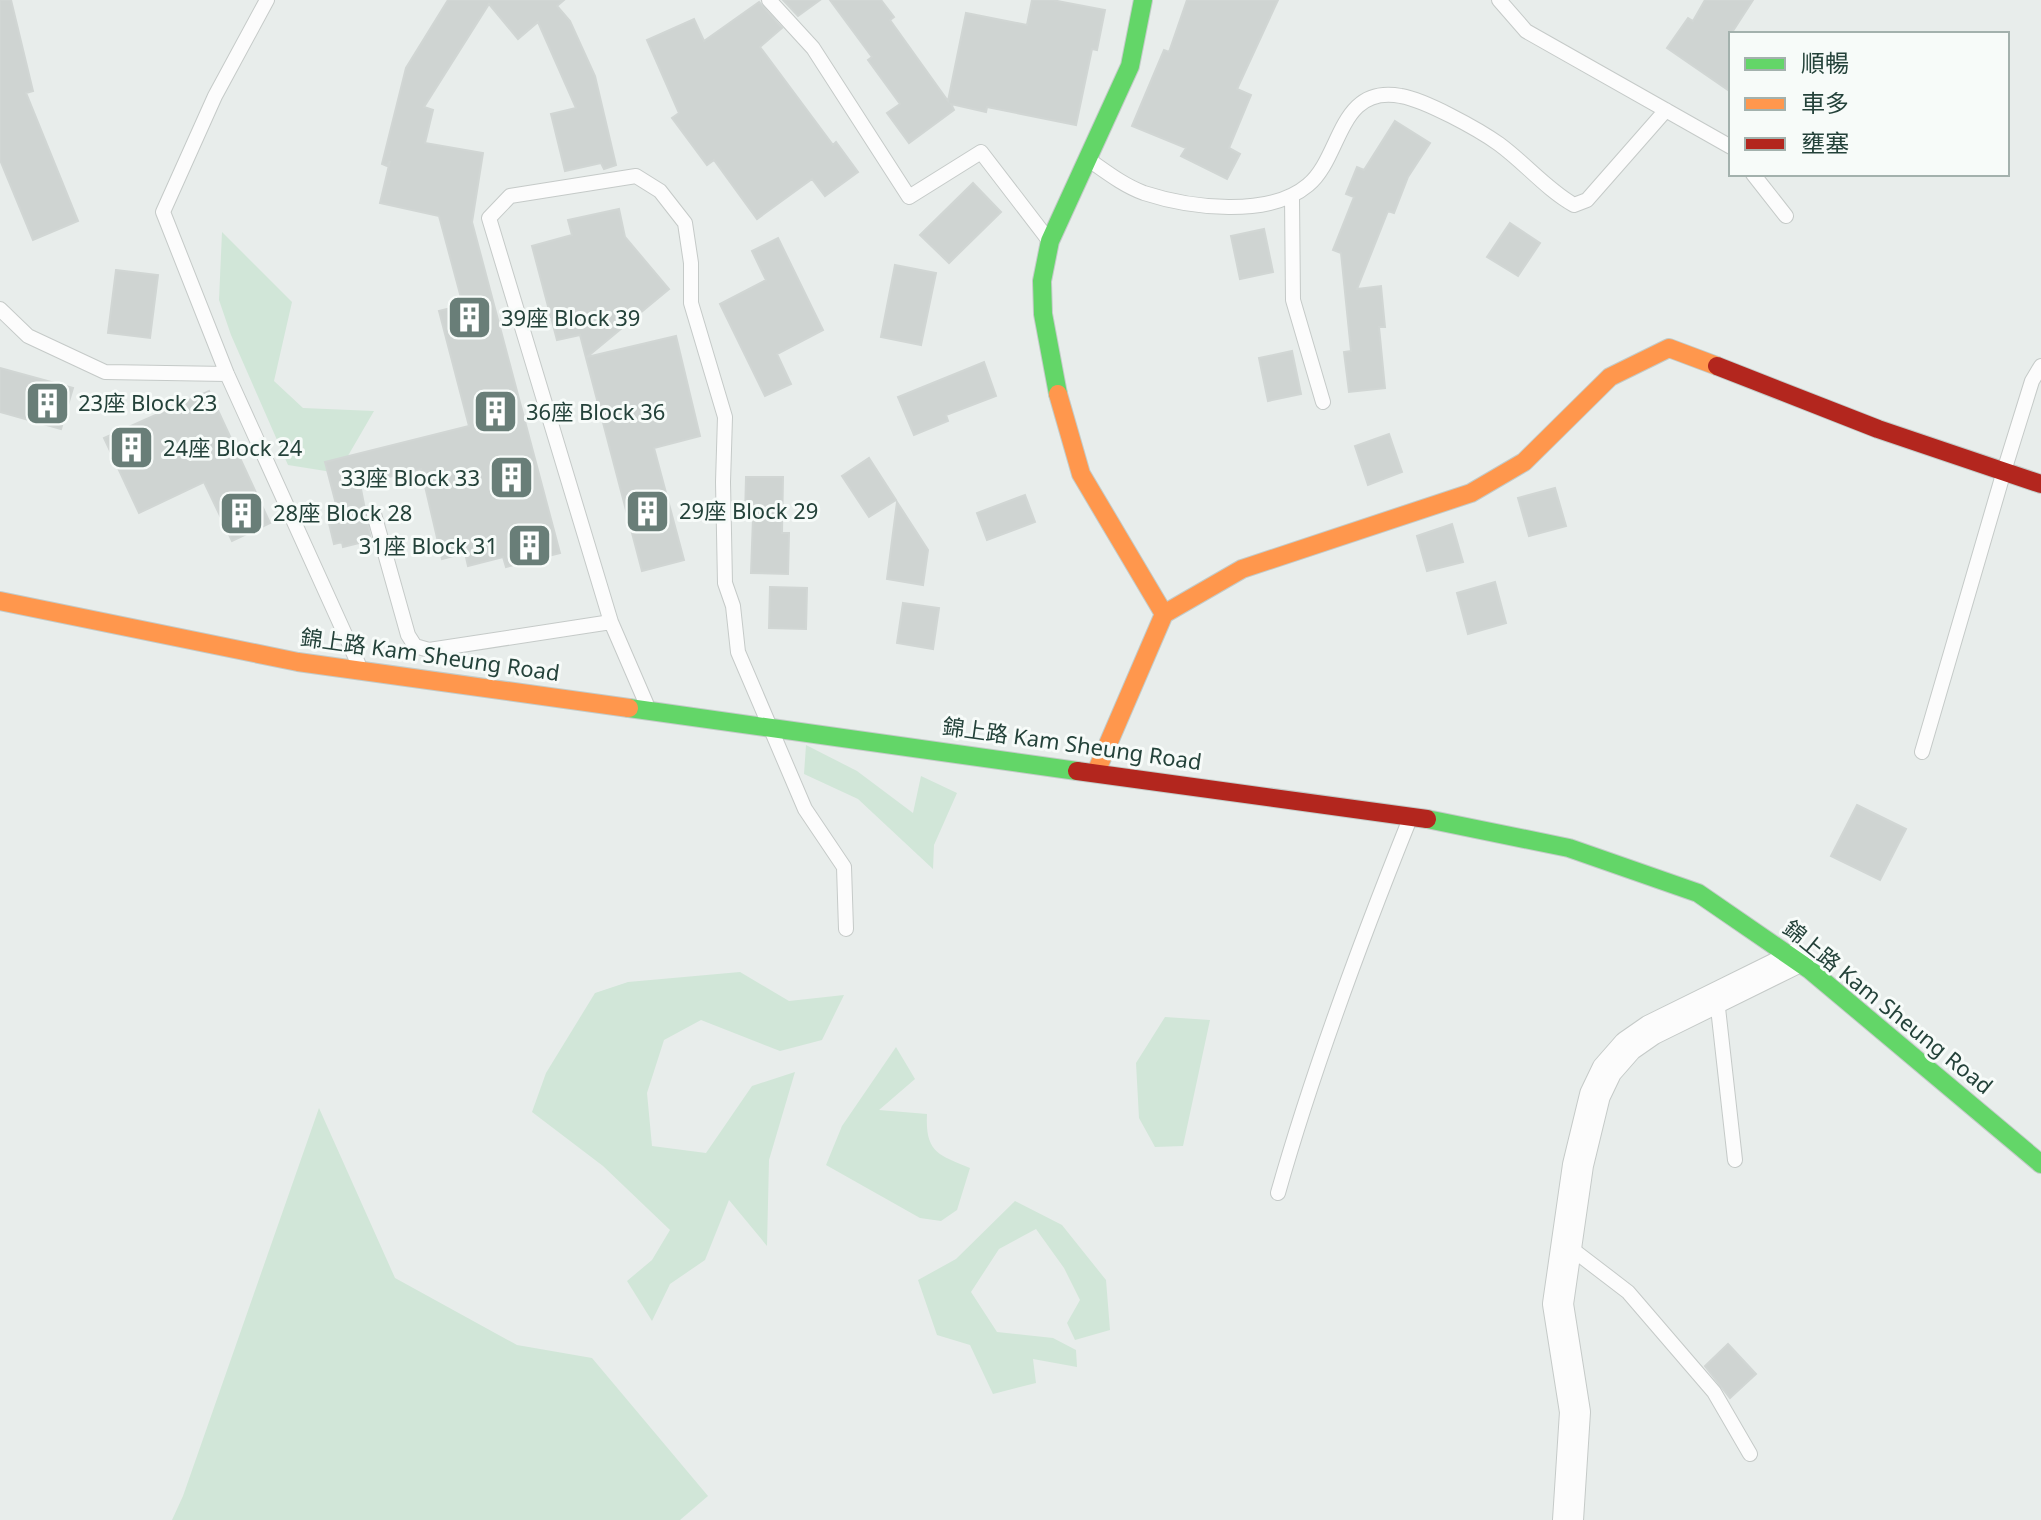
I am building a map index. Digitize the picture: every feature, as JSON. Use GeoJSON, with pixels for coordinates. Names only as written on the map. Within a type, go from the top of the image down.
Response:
{"type":"FeatureCollection","features":[{"type":"Feature","properties":{"kind":"main road"},"geometry":{"type":"LineString","coordinates":[[1143,0],[1141,23],[1130,66],[1050,241],[1042,281],[1043,314],[1056,388],[1081,474],[1164,614]]}},
{"type":"Feature","properties":{"kind":"main road"},"geometry":{"type":"LineString","coordinates":[[1096,772],[1164,614],[1242,569],[1471,493],[1524,462],[1610,377],[1669,348],[1878,429],[2041,484]]}},
{"type":"Feature","properties":{"kind":"main road","name":"錦上路 Kam Sheung Road"},"geometry":{"type":"LineString","coordinates":[[0,601],[298,662],[1411,817],[1569,848],[1698,893],[1795,959],[2038,1153]]}},
{"type":"Feature","properties":{"kind":"street"},"geometry":{"type":"LineString","coordinates":[[1568,1520],[1575,1412],[1558,1304],[1578,1165],[1595,1095],[1607,1070],[1628,1046],[1651,1030],[1795,959]]}},
{"type":"Feature","properties":{"kind":"lane"},"geometry":{"type":"LineString","coordinates":[[267,0],[215,96],[163,212],[227,374],[361,670]]}},
{"type":"Feature","properties":{"kind":"lane"},"geometry":{"type":"LineString","coordinates":[[769,0],[813,48],[909,197],[981,152],[1050,241]]}},
{"type":"Feature","properties":{"kind":"lane"},"geometry":{"type":"LineString","coordinates":[[1499,0],[1526,31],[1729,146]]}},
{"type":"Feature","properties":{"kind":"lane"},"geometry":{"type":"LineString","coordinates":[[1088,158],[1115,179],[1142,192],[1172,201],[1248,206],[1275,204],[1292,197],[1319,174],[1343,122],[1356,107],[1372,98],[1400,96],[1497,143],[1574,205],[1587,200],[1666,110]]}},
{"type":"Feature","properties":{"kind":"lane"},"geometry":{"type":"LineString","coordinates":[[648,709],[611,622],[489,218],[510,196],[636,176],[660,191],[685,223],[691,263],[691,303],[725,417],[725,583],[733,606],[738,652],[805,809],[844,867],[846,929]]}},
{"type":"Feature","properties":{"kind":"lane"},"geometry":{"type":"LineString","coordinates":[[1755,176],[1786,216]]}},
{"type":"Feature","properties":{"kind":"lane"},"geometry":{"type":"LineString","coordinates":[[1292,197],[1293,300],[1323,402]]}},
{"type":"Feature","properties":{"kind":"lane"},"geometry":{"type":"LineString","coordinates":[[0,309],[28,336],[105,372],[227,374]]}},
{"type":"Feature","properties":{"kind":"lane"},"geometry":{"type":"LineString","coordinates":[[1922,752],[2004,471],[2032,381],[2041,366]]}},
{"type":"Feature","properties":{"kind":"lane"},"geometry":{"type":"LineString","coordinates":[[374,514],[408,635],[415,646],[429,650],[611,622]]}},
{"type":"Feature","properties":{"kind":"lane"},"geometry":{"type":"LineString","coordinates":[[1278,1193],[1300,1117],[1354,958],[1411,817]]}},
{"type":"Feature","properties":{"kind":"lane"},"geometry":{"type":"LineString","coordinates":[[1717,999],[1735,1160]]}},
{"type":"Feature","properties":{"kind":"lane"},"geometry":{"type":"LineString","coordinates":[[1566,1245],[1628,1292],[1714,1392],[1750,1454]]}},
{"type":"Feature","properties":{"kind":"green space"},"geometry":{"type":"Polygon","coordinates":[[[222,232],[292,302],[274,381],[303,408],[374,411],[338,473],[288,465],[231,335],[219,300],[222,232]]]}},
{"type":"Feature","properties":{"kind":"green space"},"geometry":{"type":"Polygon","coordinates":[[[806,745],[857,771],[913,813],[921,776],[957,793],[934,845],[933,869],[858,799],[804,774],[806,745]]]}},
{"type":"Feature","properties":{"kind":"green space"},"geometry":{"type":"Polygon","coordinates":[[[740,972],[789,1001],[844,995],[822,1040],[780,1051],[701,1020],[664,1040],[647,1093],[652,1146],[706,1153],[752,1086],[795,1072],[769,1160],[767,1246],[729,1200],[705,1260],[670,1284],[652,1321],[627,1281],[652,1260],[670,1230],[603,1166],[532,1112],[546,1073],[595,993],[628,982],[740,972]]]}},
{"type":"Feature","properties":{"kind":"green space"},"geometry":{"type":"Polygon","coordinates":[[[1165,1017],[1210,1020],[1183,1146],[1155,1147],[1139,1118],[1136,1063],[1165,1017]]]}},
{"type":"Feature","properties":{"kind":"green space"},"geometry":{"type":"Polygon","coordinates":[[[896,1047],[915,1079],[879,1110],[927,1114],[931,1144],[942,1155],[970,1168],[957,1210],[941,1221],[920,1218],[826,1165],[842,1126],[896,1047]]]}},
{"type":"Feature","properties":{"kind":"green space"},"geometry":{"type":"Polygon","coordinates":[[[319,1108],[395,1278],[517,1345],[592,1358],[708,1496],[680,1520],[172,1520],[319,1108]]]}},
{"type":"Feature","properties":{"kind":"green space"},"geometry":{"type":"Polygon","coordinates":[[[1015,1201],[1062,1225],[1106,1280],[1110,1330],[1075,1340],[1067,1323],[1080,1300],[1064,1268],[1036,1229],[999,1249],[971,1292],[997,1332],[1053,1338],[1076,1350],[1077,1367],[1033,1359],[1036,1383],[993,1394],[970,1345],[937,1335],[918,1280],[956,1259],[1015,1201]]]}},
{"type":"Feature","properties":{"kind":"building"},"geometry":{"type":"Polygon","coordinates":[[[0,0],[11,0],[33,91],[26,93],[78,221],[33,240],[0,160],[0,0]]]}},
{"type":"Feature","properties":{"kind":"building"},"geometry":{"type":"Polygon","coordinates":[[[448,0],[564,0],[557,6],[570,21],[595,76],[616,165],[604,169],[601,163],[565,171],[551,114],[576,108],[538,22],[518,39],[489,4],[424,107],[433,110],[425,143],[483,153],[472,222],[560,553],[506,567],[503,557],[468,566],[465,553],[442,559],[421,469],[360,484],[371,540],[343,547],[342,542],[334,544],[326,511],[337,508],[325,462],[469,426],[439,311],[463,305],[439,216],[380,203],[390,161],[387,166],[382,164],[406,68],[448,0]]]}},
{"type":"Feature","properties":{"kind":"building"},"geometry":{"type":"Polygon","coordinates":[[[783,0],[820,0],[798,16],[783,0]]]}},
{"type":"Feature","properties":{"kind":"building"},"geometry":{"type":"Polygon","coordinates":[[[830,0],[881,0],[894,17],[890,20],[948,101],[966,13],[1027,25],[1032,0],[1052,0],[1105,10],[1097,50],[1092,49],[1076,125],[987,107],[986,112],[951,104],[954,110],[909,143],[887,113],[900,104],[868,60],[872,57],[830,0]]]}},
{"type":"Feature","properties":{"kind":"building"},"geometry":{"type":"Polygon","coordinates":[[[1187,0],[1278,0],[1237,89],[1251,95],[1229,148],[1240,154],[1227,179],[1181,156],[1186,148],[1132,126],[1164,50],[1169,52],[1187,0]]]}},
{"type":"Feature","properties":{"kind":"building"},"geometry":{"type":"Polygon","coordinates":[[[1705,0],[1753,0],[1732,32],[1729,32],[1729,91],[1667,48],[1688,18],[1693,21],[1705,0]]]}},
{"type":"Feature","properties":{"kind":"building"},"geometry":{"type":"Polygon","coordinates":[[[759,2],[782,28],[760,47],[833,145],[836,142],[858,172],[825,196],[812,179],[757,219],[714,160],[707,165],[672,118],[679,113],[647,40],[694,19],[704,41],[759,2]]]}},
{"type":"Feature","properties":{"kind":"building"},"geometry":{"type":"Polygon","coordinates":[[[1395,121],[1430,143],[1408,177],[1394,213],[1388,211],[1357,289],[1381,286],[1385,327],[1379,327],[1385,388],[1349,392],[1344,352],[1351,351],[1341,253],[1333,250],[1354,197],[1346,194],[1357,167],[1364,170],[1395,121]]]}},
{"type":"Feature","properties":{"kind":"building"},"geometry":{"type":"Polygon","coordinates":[[[973,183],[1001,212],[949,263],[920,235],[973,183]]]}},
{"type":"Feature","properties":{"kind":"building"},"geometry":{"type":"Polygon","coordinates":[[[619,209],[625,237],[669,289],[587,357],[676,336],[700,436],[654,448],[684,560],[642,571],[580,335],[557,340],[532,246],[572,235],[568,220],[619,209]]]}},
{"type":"Feature","properties":{"kind":"building"},"geometry":{"type":"Polygon","coordinates":[[[1510,223],[1540,243],[1518,276],[1487,257],[1510,223]]]}},
{"type":"Feature","properties":{"kind":"building"},"geometry":{"type":"Polygon","coordinates":[[[1264,229],[1273,272],[1240,279],[1231,236],[1264,229]]]}},
{"type":"Feature","properties":{"kind":"building"},"geometry":{"type":"Polygon","coordinates":[[[778,238],[823,330],[777,354],[791,384],[765,396],[720,304],[766,280],[752,251],[778,238]]]}},
{"type":"Feature","properties":{"kind":"building"},"geometry":{"type":"Polygon","coordinates":[[[895,265],[936,273],[921,345],[881,337],[895,265]]]}},
{"type":"Feature","properties":{"kind":"building"},"geometry":{"type":"Polygon","coordinates":[[[116,270],[158,275],[150,338],[108,333],[116,270]]]}},
{"type":"Feature","properties":{"kind":"building"},"geometry":{"type":"Polygon","coordinates":[[[1292,351],[1301,394],[1268,401],[1259,358],[1292,351]]]}},
{"type":"Feature","properties":{"kind":"building"},"geometry":{"type":"Polygon","coordinates":[[[984,362],[996,396],[946,415],[948,421],[914,435],[898,397],[984,362]]]}},
{"type":"Feature","properties":{"kind":"building"},"geometry":{"type":"Polygon","coordinates":[[[0,368],[73,388],[61,429],[0,412],[0,368]]]}},
{"type":"Feature","properties":{"kind":"building"},"geometry":{"type":"Polygon","coordinates":[[[209,391],[270,523],[232,541],[204,482],[139,513],[104,438],[209,391]]]}},
{"type":"Feature","properties":{"kind":"building"},"geometry":{"type":"Polygon","coordinates":[[[1389,434],[1402,472],[1368,485],[1355,446],[1389,434]]]}},
{"type":"Feature","properties":{"kind":"building"},"geometry":{"type":"Polygon","coordinates":[[[869,458],[896,500],[869,517],[842,476],[869,458]]]}},
{"type":"Feature","properties":{"kind":"building"},"geometry":{"type":"Polygon","coordinates":[[[746,477],[783,477],[782,533],[789,533],[788,574],[751,573],[753,518],[745,518],[746,477]]]}},
{"type":"Feature","properties":{"kind":"building"},"geometry":{"type":"Polygon","coordinates":[[[1555,488],[1566,526],[1529,536],[1518,498],[1555,488]]]}},
{"type":"Feature","properties":{"kind":"building"},"geometry":{"type":"Polygon","coordinates":[[[1025,495],[1035,522],[987,540],[977,513],[1025,495]]]}},
{"type":"Feature","properties":{"kind":"building"},"geometry":{"type":"Polygon","coordinates":[[[897,502],[928,550],[923,585],[887,579],[897,502]]]}},
{"type":"Feature","properties":{"kind":"building"},"geometry":{"type":"Polygon","coordinates":[[[1452,524],[1463,562],[1427,571],[1417,536],[1452,524]]]}},
{"type":"Feature","properties":{"kind":"building"},"geometry":{"type":"Polygon","coordinates":[[[1495,582],[1506,623],[1468,634],[1457,593],[1495,582]]]}},
{"type":"Feature","properties":{"kind":"building"},"geometry":{"type":"Polygon","coordinates":[[[770,587],[807,588],[806,629],[769,628],[770,587]]]}},
{"type":"Feature","properties":{"kind":"building"},"geometry":{"type":"Polygon","coordinates":[[[903,603],[939,608],[933,649],[897,643],[903,603]]]}},
{"type":"Feature","properties":{"kind":"building"},"geometry":{"type":"Polygon","coordinates":[[[1857,805],[1906,829],[1880,880],[1831,856],[1857,805]]]}},
{"type":"Feature","properties":{"kind":"building"},"geometry":{"type":"Polygon","coordinates":[[[1728,1344],[1756,1374],[1730,1398],[1705,1366],[1728,1344]]]}},
{"type":"Feature","properties":{"kind":"traffic: fast"},"geometry":{"type":"LineString","coordinates":[[1058,394],[1043,314],[1042,281],[1050,241],[1130,66],[1143,0]]}},
{"type":"Feature","properties":{"kind":"traffic: fast"},"geometry":{"type":"LineString","coordinates":[[629,708],[1077,771]]}},
{"type":"Feature","properties":{"kind":"traffic: fast"},"geometry":{"type":"LineString","coordinates":[[1427,819],[1569,848],[1698,893],[1810,970],[2041,1164]]}},
{"type":"Feature","properties":{"kind":"traffic: slow"},"geometry":{"type":"LineString","coordinates":[[1164,614],[1242,569],[1471,493],[1524,462],[1610,377],[1669,348],[1717,366]]}},
{"type":"Feature","properties":{"kind":"traffic: slow"},"geometry":{"type":"LineString","coordinates":[[1058,394],[1081,474],[1164,614],[1096,772]]}},
{"type":"Feature","properties":{"kind":"traffic: slow"},"geometry":{"type":"LineString","coordinates":[[0,601],[298,662],[629,708]]}},
{"type":"Feature","properties":{"kind":"traffic: jam"},"geometry":{"type":"LineString","coordinates":[[1717,366],[1878,429],[2041,484]]}},
{"type":"Feature","properties":{"kind":"traffic: jam"},"geometry":{"type":"LineString","coordinates":[[1077,771],[1427,819]]}},
{"type":"Feature","properties":{"kind":"place","name":"39座 Block 39"},"geometry":{"type":"Point","coordinates":[470,318]}},
{"type":"Feature","properties":{"kind":"place","name":"23座 Block 23"},"geometry":{"type":"Point","coordinates":[47,403]}},
{"type":"Feature","properties":{"kind":"place","name":"36座 Block 36"},"geometry":{"type":"Point","coordinates":[495,412]}},
{"type":"Feature","properties":{"kind":"place","name":"24座 Block 24"},"geometry":{"type":"Point","coordinates":[132,448]}},
{"type":"Feature","properties":{"kind":"place","name":"33座 Block 33"},"geometry":{"type":"Point","coordinates":[511,478]}},
{"type":"Feature","properties":{"kind":"place","name":"29座 Block 29"},"geometry":{"type":"Point","coordinates":[648,511]}},
{"type":"Feature","properties":{"kind":"place","name":"28座 Block 28"},"geometry":{"type":"Point","coordinates":[242,513]}},
{"type":"Feature","properties":{"kind":"place","name":"31座 Block 31"},"geometry":{"type":"Point","coordinates":[529,546]}}]}
